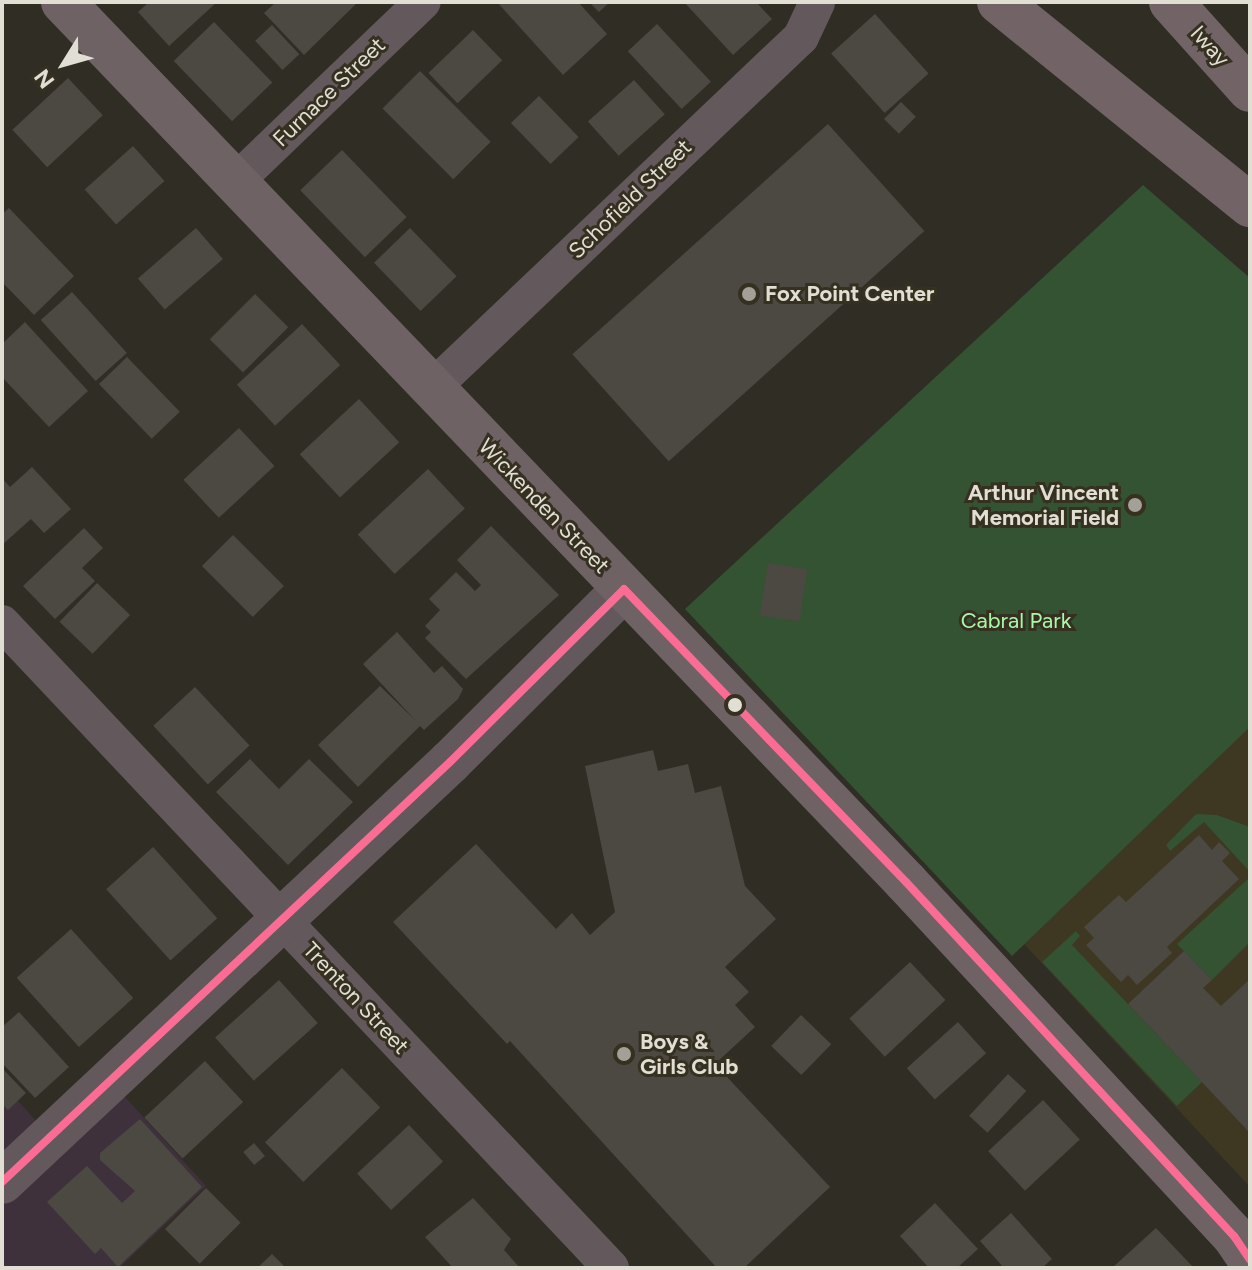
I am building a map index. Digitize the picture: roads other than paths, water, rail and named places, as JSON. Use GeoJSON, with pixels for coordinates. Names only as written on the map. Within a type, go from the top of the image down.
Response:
{"type":"FeatureCollection","features":[{"type":"Feature","properties":{"kind":"highway"},"geometry":{"type":"LineString","coordinates":[[999,2],[1250,205]]}},
{"type":"Feature","properties":{"kind":"highway","name":"Iway"},"geometry":{"type":"LineString","coordinates":[[1171,2],[1250,90]]}},
{"type":"Feature","properties":{"kind":"main road","name":"Wickenden Street"},"geometry":{"type":"LineString","coordinates":[[63,2],[906,882],[1234,1236],[1250,1260]]}},
{"type":"Feature","properties":{"kind":"street","name":"Furnace Street"},"geometry":{"type":"LineString","coordinates":[[235,182],[423,2]]}},
{"type":"Feature","properties":{"kind":"street","name":"Schofield Street"},"geometry":{"type":"LineString","coordinates":[[432,388],[801,37],[817,2]]}},
{"type":"Feature","properties":{"kind":"street"},"geometry":{"type":"LineString","coordinates":[[2,1182],[283,919],[624,589]]}},
{"type":"Feature","properties":{"kind":"street","name":"Trenton Street"},"geometry":{"type":"LineString","coordinates":[[2,623],[611,1268]]}},
{"type":"Feature","properties":{"kind":"place","name":"Fox Point Center"},"geometry":{"type":"Point","coordinates":[749,294]}},
{"type":"Feature","properties":{"kind":"place","name":"Arthur Vincent Memorial Field"},"geometry":{"type":"Point","coordinates":[1135,505]}},
{"type":"Feature","properties":{"kind":"place","name":"Boys & Girls Club"},"geometry":{"type":"Point","coordinates":[624,1054]}},
{"type":"Feature","properties":{"kind":"park label","name":"Cabral Park"},"geometry":{"type":"Point","coordinates":[1016,621]}}]}
